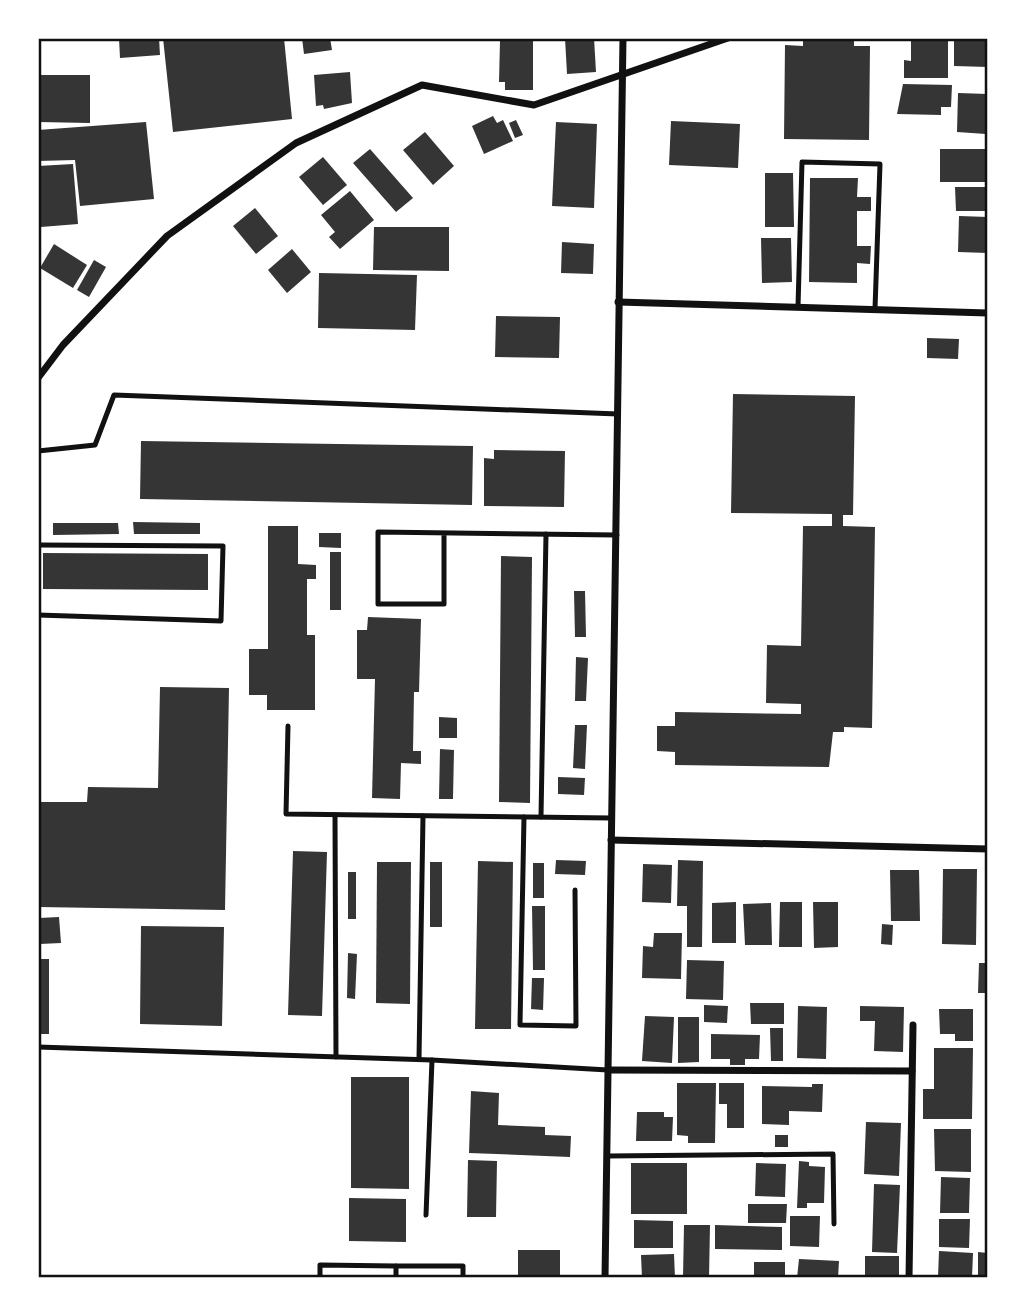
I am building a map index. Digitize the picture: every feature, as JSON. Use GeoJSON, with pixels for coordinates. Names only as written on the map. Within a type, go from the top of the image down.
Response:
{"type":"FeatureCollection","features":[{"type":"Feature","properties":{"kind":"street"},"geometry":{"type":"LineString","coordinates":[[605,1278],[623,38]]}},
{"type":"Feature","properties":{"kind":"street"},"geometry":{"type":"LineString","coordinates":[[38,378],[63,345],[167,236],[296,143],[422,85],[534,105],[728,38]]}},
{"type":"Feature","properties":{"kind":"street"},"geometry":{"type":"LineString","coordinates":[[618,302],[988,313]]}},
{"type":"Feature","properties":{"kind":"street"},"geometry":{"type":"LineString","coordinates":[[611,840],[988,849]]}},
{"type":"Feature","properties":{"kind":"street"},"geometry":{"type":"LineString","coordinates":[[909,1278],[913,1025]]}},
{"type":"Feature","properties":{"kind":"street"},"geometry":{"type":"LineString","coordinates":[[608,1070],[912,1071]]}},
{"type":"Feature","properties":{"kind":"lane"},"geometry":{"type":"LineString","coordinates":[[798,307],[802,162],[880,164],[875,309]]}},
{"type":"Feature","properties":{"kind":"lane"},"geometry":{"type":"LineString","coordinates":[[38,451],[95,445],[114,395],[618,414]]}},
{"type":"Feature","properties":{"kind":"lane"},"geometry":{"type":"LineString","coordinates":[[444,533],[444,604],[378,604],[378,532],[617,535]]}},
{"type":"Feature","properties":{"kind":"lane"},"geometry":{"type":"LineString","coordinates":[[541,817],[546,534]]}},
{"type":"Feature","properties":{"kind":"lane"},"geometry":{"type":"LineString","coordinates":[[38,545],[223,546],[221,621],[38,615]]}},
{"type":"Feature","properties":{"kind":"lane"},"geometry":{"type":"LineString","coordinates":[[288,726],[286,814],[611,818]]}},
{"type":"Feature","properties":{"kind":"lane"},"geometry":{"type":"LineString","coordinates":[[335,815],[336,1057]]}},
{"type":"Feature","properties":{"kind":"lane"},"geometry":{"type":"LineString","coordinates":[[419,1059],[424,816]]}},
{"type":"Feature","properties":{"kind":"lane"},"geometry":{"type":"LineString","coordinates":[[524,817],[520,1025],[576,1026],[575,890]]}},
{"type":"Feature","properties":{"kind":"lane"},"geometry":{"type":"LineString","coordinates":[[38,1047],[419,1059],[608,1070]]}},
{"type":"Feature","properties":{"kind":"lane"},"geometry":{"type":"LineString","coordinates":[[426,1215],[432,1060]]}},
{"type":"Feature","properties":{"kind":"lane"},"geometry":{"type":"LineString","coordinates":[[607,1156],[833,1154],[834,1224]]}},
{"type":"Feature","properties":{"kind":"lane"},"geometry":{"type":"LineString","coordinates":[[320,1278],[320,1265],[463,1266],[463,1278]]}},
{"type":"Feature","properties":{"kind":"lane"},"geometry":{"type":"LineString","coordinates":[[396,1266],[396,1278]]}},
{"type":"Feature","properties":{"kind":"building"},"geometry":{"type":"Polygon","coordinates":[[[119,38],[159,38],[160,55],[120,58],[119,38]]]}},
{"type":"Feature","properties":{"kind":"building"},"geometry":{"type":"Polygon","coordinates":[[[163,38],[284,38],[292,119],[173,132],[163,38]]]}},
{"type":"Feature","properties":{"kind":"building"},"geometry":{"type":"Polygon","coordinates":[[[302,38],[330,38],[332,50],[304,54],[302,38]]]}},
{"type":"Feature","properties":{"kind":"building"},"geometry":{"type":"Polygon","coordinates":[[[565,38],[594,38],[596,72],[567,74],[565,38]]]}},
{"type":"Feature","properties":{"kind":"building"},"geometry":{"type":"Polygon","coordinates":[[[911,38],[948,38],[948,78],[904,78],[904,60],[911,61],[911,38]]]}},
{"type":"Feature","properties":{"kind":"building"},"geometry":{"type":"Polygon","coordinates":[[[988,38],[988,67],[954,66],[954,39],[988,38]]]}},
{"type":"Feature","properties":{"kind":"building"},"geometry":{"type":"Polygon","coordinates":[[[803,39],[854,40],[854,46],[870,46],[869,140],[784,139],[785,45],[803,46],[803,39]]]}},
{"type":"Feature","properties":{"kind":"building"},"geometry":{"type":"Polygon","coordinates":[[[500,41],[533,41],[533,90],[505,90],[505,82],[499,82],[500,41]]]}},
{"type":"Feature","properties":{"kind":"building"},"geometry":{"type":"Polygon","coordinates":[[[350,72],[352,103],[324,109],[323,105],[316,106],[314,75],[350,72]]]}},
{"type":"Feature","properties":{"kind":"building"},"geometry":{"type":"Polygon","coordinates":[[[38,75],[90,75],[90,123],[38,122],[38,75]]]}},
{"type":"Feature","properties":{"kind":"building"},"geometry":{"type":"Polygon","coordinates":[[[903,84],[952,85],[951,107],[941,107],[941,115],[897,114],[903,84]]]}},
{"type":"Feature","properties":{"kind":"building"},"geometry":{"type":"Polygon","coordinates":[[[958,93],[988,94],[986,134],[957,132],[958,93]]]}},
{"type":"Feature","properties":{"kind":"building"},"geometry":{"type":"Polygon","coordinates":[[[493,116],[497,123],[503,120],[513,141],[484,154],[472,126],[493,116]]]}},
{"type":"Feature","properties":{"kind":"building"},"geometry":{"type":"Polygon","coordinates":[[[516,120],[523,135],[515,138],[509,123],[516,120]]]}},
{"type":"Feature","properties":{"kind":"building"},"geometry":{"type":"Polygon","coordinates":[[[671,121],[740,124],[738,168],[669,165],[671,121]]]}},
{"type":"Feature","properties":{"kind":"building"},"geometry":{"type":"Polygon","coordinates":[[[146,122],[154,199],[80,206],[75,160],[38,161],[38,130],[146,122]]]}},
{"type":"Feature","properties":{"kind":"building"},"geometry":{"type":"Polygon","coordinates":[[[556,122],[597,124],[594,208],[552,206],[556,122]]]}},
{"type":"Feature","properties":{"kind":"building"},"geometry":{"type":"Polygon","coordinates":[[[425,132],[454,166],[433,185],[403,150],[425,132]]]}},
{"type":"Feature","properties":{"kind":"building"},"geometry":{"type":"Polygon","coordinates":[[[370,149],[413,198],[396,212],[353,163],[370,149]]]}},
{"type":"Feature","properties":{"kind":"building"},"geometry":{"type":"Polygon","coordinates":[[[940,149],[988,149],[988,182],[940,182],[940,149]]]}},
{"type":"Feature","properties":{"kind":"building"},"geometry":{"type":"Polygon","coordinates":[[[323,157],[347,185],[323,205],[299,177],[323,157]]]}},
{"type":"Feature","properties":{"kind":"building"},"geometry":{"type":"Polygon","coordinates":[[[73,164],[78,224],[41,227],[38,166],[73,164]]]}},
{"type":"Feature","properties":{"kind":"building"},"geometry":{"type":"Polygon","coordinates":[[[765,173],[793,173],[794,227],[765,227],[765,173]]]}},
{"type":"Feature","properties":{"kind":"building"},"geometry":{"type":"Polygon","coordinates":[[[810,178],[858,178],[857,197],[871,197],[871,211],[857,211],[857,246],[871,246],[870,264],[857,263],[857,283],[809,282],[810,178]]]}},
{"type":"Feature","properties":{"kind":"building"},"geometry":{"type":"Polygon","coordinates":[[[955,187],[988,187],[988,211],[956,211],[955,187]]]}},
{"type":"Feature","properties":{"kind":"building"},"geometry":{"type":"Polygon","coordinates":[[[350,191],[374,220],[340,249],[329,237],[335,232],[321,215],[350,191]]]}},
{"type":"Feature","properties":{"kind":"building"},"geometry":{"type":"Polygon","coordinates":[[[255,208],[278,236],[256,254],[233,226],[255,208]]]}},
{"type":"Feature","properties":{"kind":"building"},"geometry":{"type":"Polygon","coordinates":[[[959,216],[988,217],[988,253],[958,252],[959,216]]]}},
{"type":"Feature","properties":{"kind":"building"},"geometry":{"type":"Polygon","coordinates":[[[374,227],[449,227],[449,271],[373,270],[374,227]]]}},
{"type":"Feature","properties":{"kind":"building"},"geometry":{"type":"Polygon","coordinates":[[[761,238],[791,238],[792,282],[762,283],[761,238]]]}},
{"type":"Feature","properties":{"kind":"building"},"geometry":{"type":"Polygon","coordinates":[[[562,242],[594,244],[593,274],[561,273],[562,242]]]}},
{"type":"Feature","properties":{"kind":"building"},"geometry":{"type":"Polygon","coordinates":[[[54,244],[87,265],[73,288],[40,268],[54,244]]]}},
{"type":"Feature","properties":{"kind":"building"},"geometry":{"type":"Polygon","coordinates":[[[292,249],[311,272],[287,293],[268,270],[292,249]]]}},
{"type":"Feature","properties":{"kind":"building"},"geometry":{"type":"Polygon","coordinates":[[[94,260],[106,267],[89,297],[77,290],[94,260]]]}},
{"type":"Feature","properties":{"kind":"building"},"geometry":{"type":"Polygon","coordinates":[[[319,273],[417,275],[415,330],[318,328],[319,273]]]}},
{"type":"Feature","properties":{"kind":"building"},"geometry":{"type":"Polygon","coordinates":[[[496,316],[560,317],[559,358],[495,357],[496,316]]]}},
{"type":"Feature","properties":{"kind":"building"},"geometry":{"type":"Polygon","coordinates":[[[927,338],[959,339],[958,359],[927,358],[927,338]]]}},
{"type":"Feature","properties":{"kind":"building"},"geometry":{"type":"Polygon","coordinates":[[[733,394],[855,396],[853,515],[843,515],[843,526],[875,527],[872,728],[844,727],[844,732],[833,732],[829,767],[675,765],[675,752],[657,751],[657,726],[675,726],[675,712],[801,714],[801,704],[766,703],[767,645],[801,646],[803,526],[832,526],[832,514],[731,513],[733,394]]]}},
{"type":"Feature","properties":{"kind":"building"},"geometry":{"type":"Polygon","coordinates":[[[141,441],[473,446],[472,505],[140,499],[141,441]]]}},
{"type":"Feature","properties":{"kind":"building"},"geometry":{"type":"Polygon","coordinates":[[[494,450],[565,451],[564,507],[484,506],[484,458],[494,459],[494,450]]]}},
{"type":"Feature","properties":{"kind":"building"},"geometry":{"type":"Polygon","coordinates":[[[133,522],[200,523],[200,534],[134,534],[133,522]]]}},
{"type":"Feature","properties":{"kind":"building"},"geometry":{"type":"Polygon","coordinates":[[[53,523],[118,523],[119,534],[53,535],[53,523]]]}},
{"type":"Feature","properties":{"kind":"building"},"geometry":{"type":"Polygon","coordinates":[[[268,526],[298,526],[298,564],[316,565],[316,579],[307,579],[307,635],[315,635],[315,710],[267,710],[267,695],[249,695],[249,649],[268,649],[268,526]]]}},
{"type":"Feature","properties":{"kind":"building"},"geometry":{"type":"Polygon","coordinates":[[[319,533],[341,533],[341,548],[319,547],[319,533]]]}},
{"type":"Feature","properties":{"kind":"building"},"geometry":{"type":"Polygon","coordinates":[[[330,552],[341,552],[341,610],[330,610],[330,552]]]}},
{"type":"Feature","properties":{"kind":"building"},"geometry":{"type":"Polygon","coordinates":[[[43,553],[208,554],[208,590],[43,589],[43,553]]]}},
{"type":"Feature","properties":{"kind":"building"},"geometry":{"type":"Polygon","coordinates":[[[501,556],[532,557],[530,803],[499,802],[501,556]]]}},
{"type":"Feature","properties":{"kind":"building"},"geometry":{"type":"Polygon","coordinates":[[[574,591],[585,591],[586,637],[575,637],[574,591]]]}},
{"type":"Feature","properties":{"kind":"building"},"geometry":{"type":"Polygon","coordinates":[[[368,617],[421,619],[419,692],[414,692],[413,751],[421,751],[421,764],[401,763],[400,799],[372,798],[375,679],[357,679],[357,630],[367,630],[368,617]]]}},
{"type":"Feature","properties":{"kind":"building"},"geometry":{"type":"Polygon","coordinates":[[[576,657],[588,658],[586,701],[575,701],[576,657]]]}},
{"type":"Feature","properties":{"kind":"building"},"geometry":{"type":"Polygon","coordinates":[[[160,687],[229,688],[225,910],[38,907],[38,802],[87,802],[88,787],[158,788],[160,687]]]}},
{"type":"Feature","properties":{"kind":"building"},"geometry":{"type":"Polygon","coordinates":[[[439,717],[457,718],[457,738],[439,738],[439,717]]]}},
{"type":"Feature","properties":{"kind":"building"},"geometry":{"type":"Polygon","coordinates":[[[575,725],[587,725],[585,769],[573,768],[575,725]]]}},
{"type":"Feature","properties":{"kind":"building"},"geometry":{"type":"Polygon","coordinates":[[[440,749],[454,750],[453,799],[439,799],[440,749]]]}},
{"type":"Feature","properties":{"kind":"building"},"geometry":{"type":"Polygon","coordinates":[[[558,777],[585,778],[584,795],[558,794],[558,777]]]}},
{"type":"Feature","properties":{"kind":"building"},"geometry":{"type":"Polygon","coordinates":[[[293,851],[327,852],[322,1016],[288,1015],[293,851]]]}},
{"type":"Feature","properties":{"kind":"building"},"geometry":{"type":"Polygon","coordinates":[[[556,860],[586,861],[585,875],[555,874],[556,860]]]}},
{"type":"Feature","properties":{"kind":"building"},"geometry":{"type":"Polygon","coordinates":[[[678,860],[703,861],[702,947],[687,947],[687,906],[677,906],[678,860]]]}},
{"type":"Feature","properties":{"kind":"building"},"geometry":{"type":"Polygon","coordinates":[[[478,861],[513,862],[511,1029],[475,1029],[478,861]]]}},
{"type":"Feature","properties":{"kind":"building"},"geometry":{"type":"Polygon","coordinates":[[[377,862],[411,862],[410,1004],[376,1003],[377,862]]]}},
{"type":"Feature","properties":{"kind":"building"},"geometry":{"type":"Polygon","coordinates":[[[430,862],[442,862],[442,927],[430,927],[430,862]]]}},
{"type":"Feature","properties":{"kind":"building"},"geometry":{"type":"Polygon","coordinates":[[[533,863],[544,863],[544,898],[533,898],[533,863]]]}},
{"type":"Feature","properties":{"kind":"building"},"geometry":{"type":"Polygon","coordinates":[[[643,864],[672,865],[671,903],[642,902],[643,864]]]}},
{"type":"Feature","properties":{"kind":"building"},"geometry":{"type":"Polygon","coordinates":[[[943,869],[977,869],[976,945],[942,944],[943,869]]]}},
{"type":"Feature","properties":{"kind":"building"},"geometry":{"type":"Polygon","coordinates":[[[890,870],[919,870],[920,921],[891,921],[890,870]]]}},
{"type":"Feature","properties":{"kind":"building"},"geometry":{"type":"Polygon","coordinates":[[[348,872],[356,872],[356,919],[348,919],[348,872]]]}},
{"type":"Feature","properties":{"kind":"building"},"geometry":{"type":"Polygon","coordinates":[[[736,902],[736,943],[712,943],[712,903],[736,902]]]}},
{"type":"Feature","properties":{"kind":"building"},"geometry":{"type":"Polygon","coordinates":[[[780,902],[802,902],[802,947],[779,947],[780,902]]]}},
{"type":"Feature","properties":{"kind":"building"},"geometry":{"type":"Polygon","coordinates":[[[813,902],[838,902],[838,947],[814,948],[813,902]]]}},
{"type":"Feature","properties":{"kind":"building"},"geometry":{"type":"Polygon","coordinates":[[[771,903],[772,945],[745,945],[743,904],[771,903]]]}},
{"type":"Feature","properties":{"kind":"building"},"geometry":{"type":"Polygon","coordinates":[[[532,906],[545,906],[545,970],[533,970],[532,906]]]}},
{"type":"Feature","properties":{"kind":"building"},"geometry":{"type":"Polygon","coordinates":[[[59,917],[61,943],[40,944],[39,918],[59,917]]]}},
{"type":"Feature","properties":{"kind":"building"},"geometry":{"type":"Polygon","coordinates":[[[882,924],[893,925],[892,945],[881,944],[882,924]]]}},
{"type":"Feature","properties":{"kind":"building"},"geometry":{"type":"Polygon","coordinates":[[[141,926],[224,927],[222,1026],[140,1024],[141,926]]]}},
{"type":"Feature","properties":{"kind":"building"},"geometry":{"type":"Polygon","coordinates":[[[654,933],[682,933],[681,979],[642,978],[643,946],[653,947],[654,933]]]}},
{"type":"Feature","properties":{"kind":"building"},"geometry":{"type":"Polygon","coordinates":[[[348,953],[357,954],[355,999],[347,998],[348,953]]]}},
{"type":"Feature","properties":{"kind":"building"},"geometry":{"type":"Polygon","coordinates":[[[38,959],[49,959],[49,1034],[38,1034],[38,959]]]}},
{"type":"Feature","properties":{"kind":"building"},"geometry":{"type":"Polygon","coordinates":[[[687,960],[724,961],[723,1000],[686,999],[687,960]]]}},
{"type":"Feature","properties":{"kind":"building"},"geometry":{"type":"Polygon","coordinates":[[[979,963],[988,963],[988,993],[978,993],[979,963]]]}},
{"type":"Feature","properties":{"kind":"building"},"geometry":{"type":"Polygon","coordinates":[[[532,978],[544,978],[543,1010],[531,1009],[532,978]]]}},
{"type":"Feature","properties":{"kind":"building"},"geometry":{"type":"Polygon","coordinates":[[[750,1003],[784,1003],[784,1024],[751,1024],[750,1003]]]}},
{"type":"Feature","properties":{"kind":"building"},"geometry":{"type":"Polygon","coordinates":[[[704,1005],[728,1006],[727,1023],[704,1022],[704,1005]]]}},
{"type":"Feature","properties":{"kind":"building"},"geometry":{"type":"Polygon","coordinates":[[[798,1006],[827,1007],[826,1059],[797,1058],[798,1006]]]}},
{"type":"Feature","properties":{"kind":"building"},"geometry":{"type":"Polygon","coordinates":[[[860,1006],[904,1007],[903,1052],[874,1051],[875,1021],[860,1021],[860,1006]]]}},
{"type":"Feature","properties":{"kind":"building"},"geometry":{"type":"Polygon","coordinates":[[[939,1009],[973,1009],[973,1041],[955,1041],[955,1034],[940,1034],[939,1009]]]}},
{"type":"Feature","properties":{"kind":"building"},"geometry":{"type":"Polygon","coordinates":[[[645,1016],[674,1017],[672,1063],[642,1061],[645,1016]]]}},
{"type":"Feature","properties":{"kind":"building"},"geometry":{"type":"Polygon","coordinates":[[[678,1017],[699,1017],[699,1062],[678,1063],[678,1017]]]}},
{"type":"Feature","properties":{"kind":"building"},"geometry":{"type":"Polygon","coordinates":[[[770,1028],[783,1028],[783,1061],[771,1061],[770,1028]]]}},
{"type":"Feature","properties":{"kind":"building"},"geometry":{"type":"Polygon","coordinates":[[[711,1034],[760,1035],[759,1059],[745,1059],[745,1065],[730,1065],[730,1059],[711,1059],[711,1034]]]}},
{"type":"Feature","properties":{"kind":"building"},"geometry":{"type":"Polygon","coordinates":[[[934,1048],[973,1048],[972,1119],[923,1119],[923,1089],[934,1089],[934,1048]]]}},
{"type":"Feature","properties":{"kind":"building"},"geometry":{"type":"Polygon","coordinates":[[[351,1077],[409,1077],[409,1189],[351,1188],[351,1077]]]}},
{"type":"Feature","properties":{"kind":"building"},"geometry":{"type":"Polygon","coordinates":[[[677,1083],[716,1083],[715,1143],[688,1143],[688,1136],[677,1135],[677,1083]]]}},
{"type":"Feature","properties":{"kind":"building"},"geometry":{"type":"Polygon","coordinates":[[[719,1083],[744,1083],[744,1128],[727,1128],[727,1104],[719,1104],[719,1083]]]}},
{"type":"Feature","properties":{"kind":"building"},"geometry":{"type":"Polygon","coordinates":[[[812,1084],[823,1084],[822,1112],[789,1111],[789,1125],[762,1124],[762,1086],[812,1087],[812,1084]]]}},
{"type":"Feature","properties":{"kind":"building"},"geometry":{"type":"Polygon","coordinates":[[[471,1091],[499,1093],[498,1125],[545,1127],[545,1135],[571,1136],[570,1157],[469,1153],[471,1091]]]}},
{"type":"Feature","properties":{"kind":"building"},"geometry":{"type":"Polygon","coordinates":[[[637,1112],[664,1112],[664,1117],[673,1117],[672,1141],[636,1141],[637,1112]]]}},
{"type":"Feature","properties":{"kind":"building"},"geometry":{"type":"Polygon","coordinates":[[[866,1122],[901,1123],[899,1176],[864,1174],[866,1122]]]}},
{"type":"Feature","properties":{"kind":"building"},"geometry":{"type":"Polygon","coordinates":[[[934,1129],[971,1129],[971,1172],[935,1171],[934,1129]]]}},
{"type":"Feature","properties":{"kind":"building"},"geometry":{"type":"Polygon","coordinates":[[[775,1135],[788,1135],[788,1147],[775,1147],[775,1135]]]}},
{"type":"Feature","properties":{"kind":"building"},"geometry":{"type":"Polygon","coordinates":[[[468,1160],[497,1161],[496,1217],[467,1217],[468,1160]]]}},
{"type":"Feature","properties":{"kind":"building"},"geometry":{"type":"Polygon","coordinates":[[[799,1161],[809,1162],[809,1166],[825,1167],[824,1203],[807,1203],[807,1208],[797,1208],[799,1161]]]}},
{"type":"Feature","properties":{"kind":"building"},"geometry":{"type":"Polygon","coordinates":[[[631,1163],[687,1163],[687,1214],[631,1214],[631,1163]]]}},
{"type":"Feature","properties":{"kind":"building"},"geometry":{"type":"Polygon","coordinates":[[[756,1163],[786,1164],[785,1197],[755,1196],[756,1163]]]}},
{"type":"Feature","properties":{"kind":"building"},"geometry":{"type":"Polygon","coordinates":[[[941,1177],[970,1178],[969,1213],[940,1213],[941,1177]]]}},
{"type":"Feature","properties":{"kind":"building"},"geometry":{"type":"Polygon","coordinates":[[[874,1184],[900,1185],[897,1253],[872,1252],[874,1184]]]}},
{"type":"Feature","properties":{"kind":"building"},"geometry":{"type":"Polygon","coordinates":[[[349,1198],[406,1199],[406,1242],[349,1241],[349,1198]]]}},
{"type":"Feature","properties":{"kind":"building"},"geometry":{"type":"Polygon","coordinates":[[[748,1204],[787,1204],[786,1223],[748,1223],[748,1204]]]}},
{"type":"Feature","properties":{"kind":"building"},"geometry":{"type":"Polygon","coordinates":[[[790,1216],[820,1216],[819,1247],[790,1246],[790,1216]]]}},
{"type":"Feature","properties":{"kind":"building"},"geometry":{"type":"Polygon","coordinates":[[[939,1219],[970,1219],[969,1248],[939,1247],[939,1219]]]}},
{"type":"Feature","properties":{"kind":"building"},"geometry":{"type":"Polygon","coordinates":[[[634,1220],[673,1221],[673,1248],[634,1248],[634,1220]]]}},
{"type":"Feature","properties":{"kind":"building"},"geometry":{"type":"Polygon","coordinates":[[[684,1225],[710,1225],[709,1278],[683,1278],[684,1225]]]}},
{"type":"Feature","properties":{"kind":"building"},"geometry":{"type":"Polygon","coordinates":[[[715,1225],[782,1227],[782,1250],[715,1249],[715,1225]]]}},
{"type":"Feature","properties":{"kind":"building"},"geometry":{"type":"Polygon","coordinates":[[[518,1250],[560,1250],[560,1278],[518,1278],[518,1250]]]}},
{"type":"Feature","properties":{"kind":"building"},"geometry":{"type":"Polygon","coordinates":[[[939,1251],[973,1253],[972,1278],[938,1278],[939,1251]]]}},
{"type":"Feature","properties":{"kind":"building"},"geometry":{"type":"Polygon","coordinates":[[[978,1252],[988,1253],[988,1278],[978,1278],[978,1252]]]}},
{"type":"Feature","properties":{"kind":"building"},"geometry":{"type":"Polygon","coordinates":[[[674,1254],[675,1278],[642,1278],[641,1255],[674,1254]]]}},
{"type":"Feature","properties":{"kind":"building"},"geometry":{"type":"Polygon","coordinates":[[[865,1256],[899,1256],[899,1278],[865,1278],[865,1256]]]}},
{"type":"Feature","properties":{"kind":"building"},"geometry":{"type":"Polygon","coordinates":[[[799,1259],[839,1261],[838,1278],[797,1278],[799,1259]]]}},
{"type":"Feature","properties":{"kind":"building"},"geometry":{"type":"Polygon","coordinates":[[[754,1262],[785,1262],[785,1278],[754,1278],[754,1262]]]}}]}
